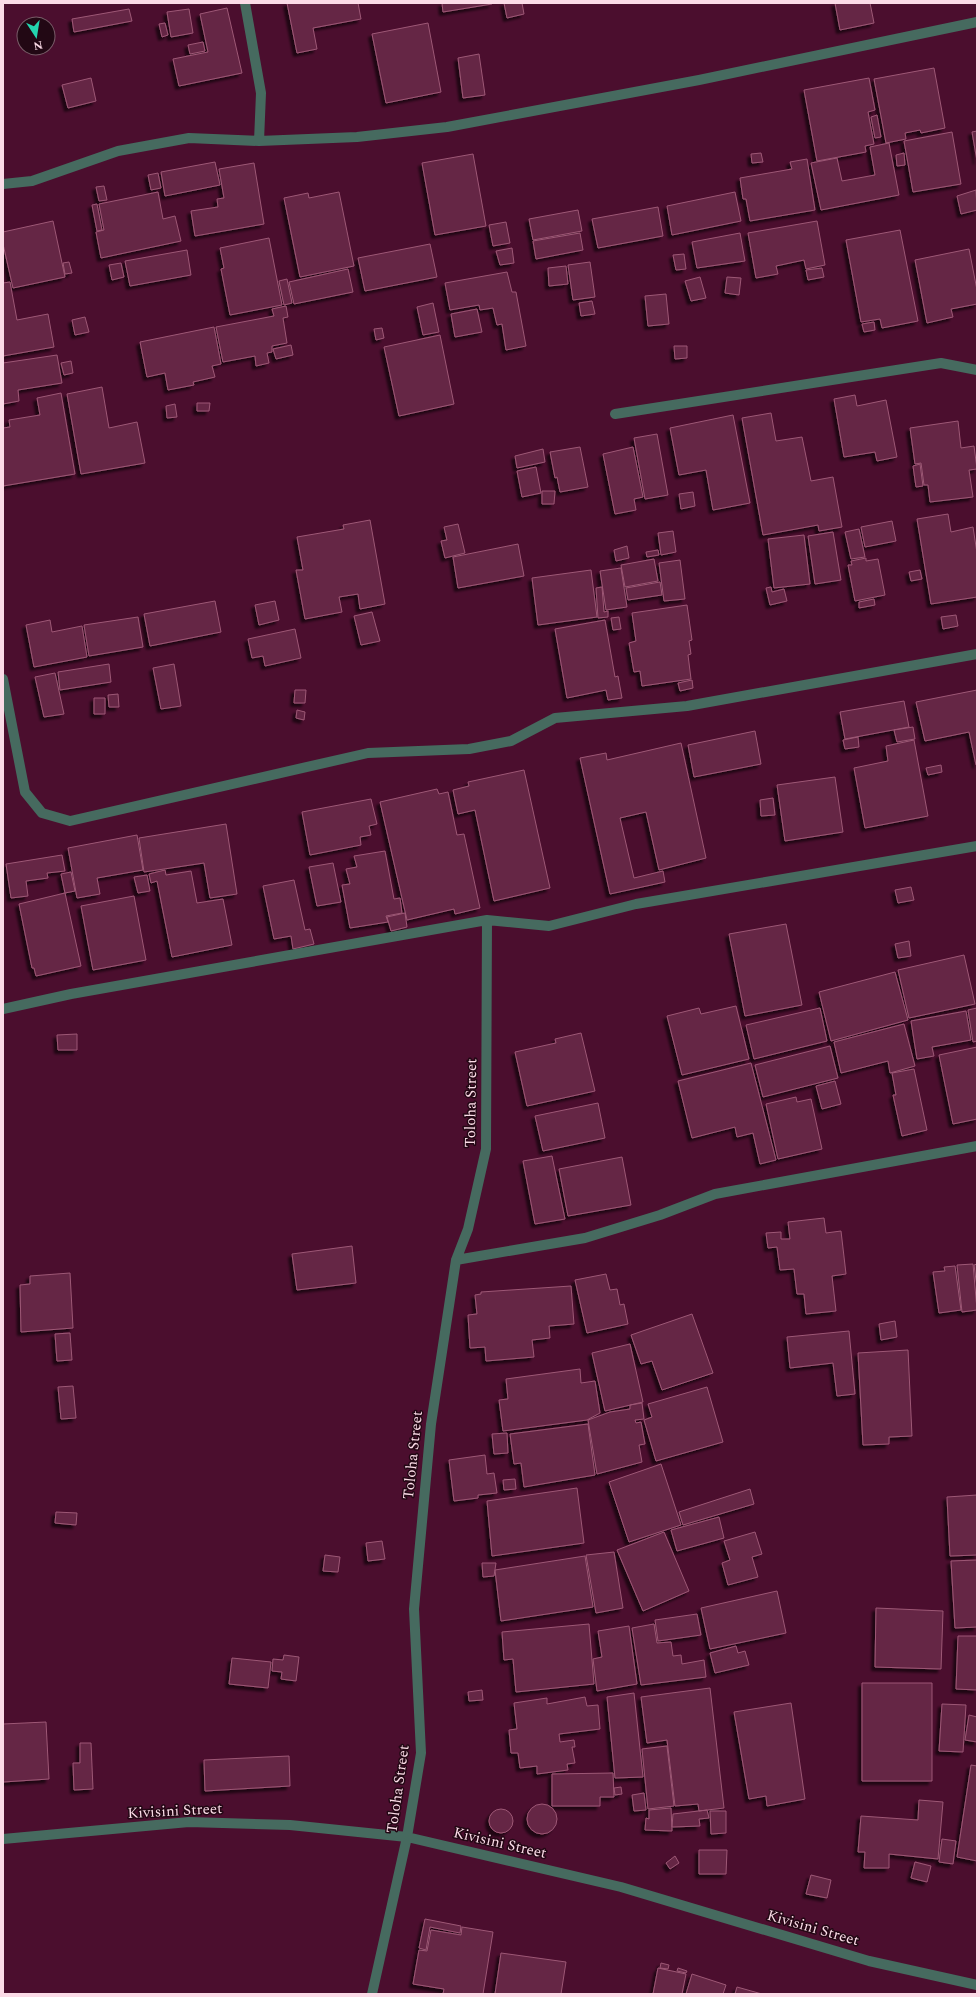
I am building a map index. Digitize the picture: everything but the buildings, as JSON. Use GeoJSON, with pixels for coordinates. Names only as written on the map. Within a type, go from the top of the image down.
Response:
{"type":"FeatureCollection","features":[{"type":"Feature","properties":{"kind":"street"},"geometry":{"type":"LineString","coordinates":[[245,3],[261,93],[258,140]]}},
{"type":"Feature","properties":{"kind":"street"},"geometry":{"type":"LineString","coordinates":[[3,184],[32,180],[118,151],[182,140],[258,140],[357,137],[447,128],[699,80],[977,22]]}},
{"type":"Feature","properties":{"kind":"street"},"geometry":{"type":"LineString","coordinates":[[615,414],[941,363],[977,370]]}},
{"type":"Feature","properties":{"kind":"street"},"geometry":{"type":"LineString","coordinates":[[3,679],[25,792],[42,813],[70,821],[368,753],[469,749],[511,741],[555,718],[687,706],[977,654]]}},
{"type":"Feature","properties":{"kind":"street"},"geometry":{"type":"LineString","coordinates":[[3,1009],[71,994],[487,920],[549,926],[636,904],[977,846]]}},
{"type":"Feature","properties":{"kind":"street","name":"Toloha Street"},"geometry":{"type":"LineString","coordinates":[[372,1994],[407,1837],[422,1753],[414,1609],[431,1424],[456,1260],[468,1229],[486,1149],[487,920]]}},
{"type":"Feature","properties":{"kind":"street"},"geometry":{"type":"LineString","coordinates":[[456,1260],[585,1238],[660,1215],[715,1194],[977,1146]]}},
{"type":"Feature","properties":{"kind":"street","name":"Kivisini Street"},"geometry":{"type":"LineString","coordinates":[[3,1839],[189,1822],[290,1825],[407,1837],[621,1887],[869,1960],[977,1985]]}}]}
